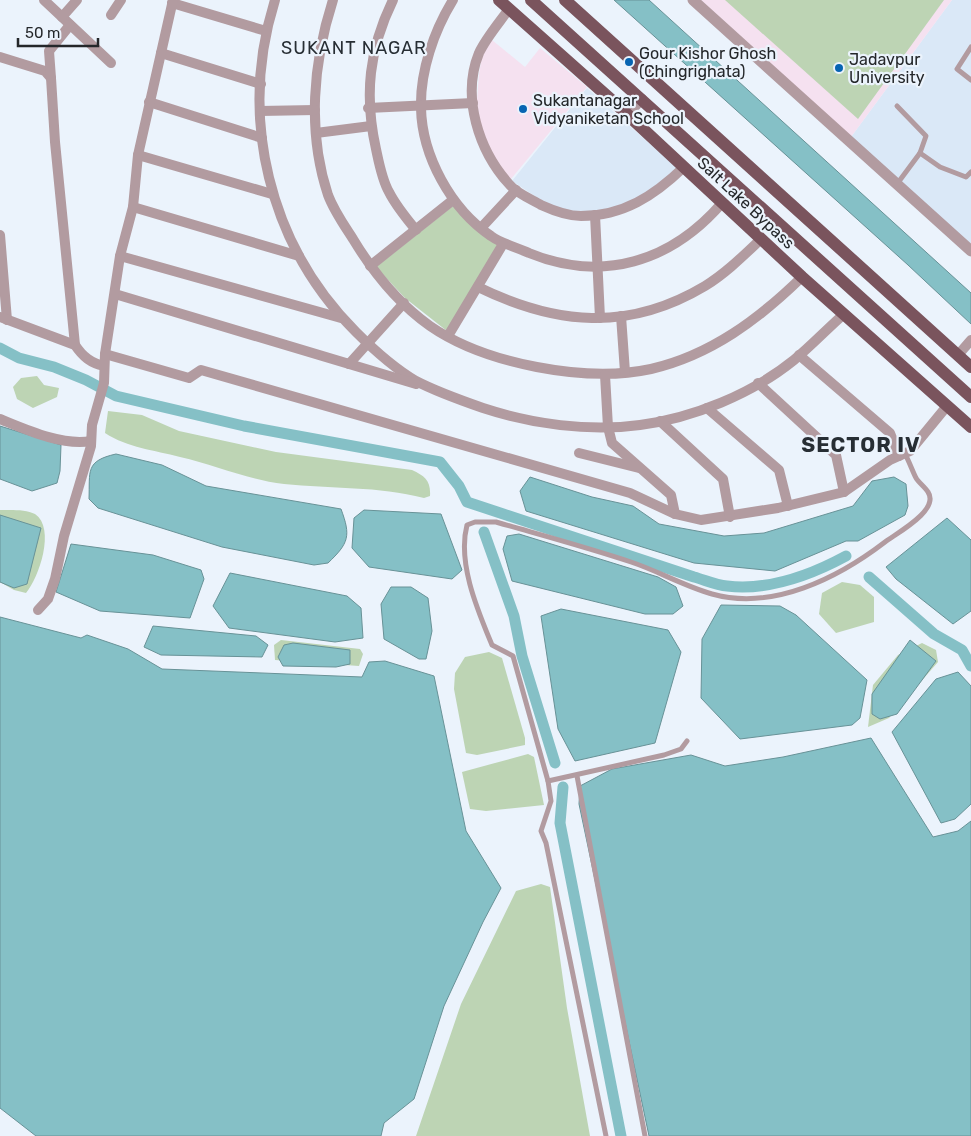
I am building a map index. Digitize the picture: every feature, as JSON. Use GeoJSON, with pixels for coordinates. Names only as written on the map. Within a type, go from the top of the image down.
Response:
{"type":"FeatureCollection","features":[{"type":"Feature","properties":{"kind":"main road","name":"Salt Lake Bypass"},"geometry":{"type":"LineString","coordinates":[[499,0],[684,167],[802,277],[971,427]]}},
{"type":"Feature","properties":{"kind":"main road","name":"Salt Lake Bypass"},"geometry":{"type":"LineString","coordinates":[[531,0],[971,397]]}},
{"type":"Feature","properties":{"kind":"main road","name":"Salt Lake Bypass"},"geometry":{"type":"LineString","coordinates":[[565,0],[971,367]]}},
{"type":"Feature","properties":{"kind":"street"},"geometry":{"type":"LineString","coordinates":[[44,0],[111,63]]}},
{"type":"Feature","properties":{"kind":"street"},"geometry":{"type":"LineString","coordinates":[[62,17],[77,0]]}},
{"type":"Feature","properties":{"kind":"street"},"geometry":{"type":"LineString","coordinates":[[111,15],[121,0]]}},
{"type":"Feature","properties":{"kind":"street"},"geometry":{"type":"LineString","coordinates":[[275,0],[266,32],[260,111],[262,138],[272,194],[290,241],[313,280],[342,318],[368,343],[414,380],[435,390]]}},
{"type":"Feature","properties":{"kind":"street"},"geometry":{"type":"LineString","coordinates":[[333,0],[319,53],[315,110],[316,133],[321,165],[329,196],[370,266],[404,303],[429,325],[448,336],[492,354],[523,363],[566,372],[605,375],[651,368],[694,354],[735,333],[761,315],[802,277]]}},
{"type":"Feature","properties":{"kind":"street"},"geometry":{"type":"LineString","coordinates":[[393,0],[377,40],[368,90],[368,108],[379,162],[388,191],[416,230]]}},
{"type":"Feature","properties":{"kind":"street"},"geometry":{"type":"LineString","coordinates":[[453,0],[438,28],[427,61],[421,105],[431,156],[453,200],[481,228],[503,244],[564,264],[598,267],[632,262],[659,253],[683,240],[722,203]]}},
{"type":"Feature","properties":{"kind":"street"},"geometry":{"type":"LineString","coordinates":[[693,0],[971,251]]}},
{"type":"Feature","properties":{"kind":"street"},"geometry":{"type":"LineString","coordinates":[[38,610],[48,600],[55,580],[64,536],[91,441],[104,383],[105,354],[120,256],[132,207],[138,155],[148,102],[172,1],[266,32]]}},
{"type":"Feature","properties":{"kind":"street"},"geometry":{"type":"LineString","coordinates":[[510,9],[479,53],[474,76],[475,121],[483,144],[510,186],[553,210],[579,216],[595,215],[612,213],[644,200],[684,167]]}},
{"type":"Feature","properties":{"kind":"street"},"geometry":{"type":"LineString","coordinates":[[70,26],[49,51],[55,142],[75,345],[82,355],[94,363],[104,366]]}},
{"type":"Feature","properties":{"kind":"street"},"geometry":{"type":"LineString","coordinates":[[161,53],[261,84]]}},
{"type":"Feature","properties":{"kind":"street"},"geometry":{"type":"LineString","coordinates":[[0,57],[45,71],[51,78]]}},
{"type":"Feature","properties":{"kind":"street"},"geometry":{"type":"LineString","coordinates":[[627,115],[642,99]]}},
{"type":"Feature","properties":{"kind":"street"},"geometry":{"type":"LineString","coordinates":[[148,102],[262,138]]}},
{"type":"Feature","properties":{"kind":"street"},"geometry":{"type":"LineString","coordinates":[[368,108],[474,103]]}},
{"type":"Feature","properties":{"kind":"street"},"geometry":{"type":"LineString","coordinates":[[260,111],[315,110]]}},
{"type":"Feature","properties":{"kind":"street"},"geometry":{"type":"LineString","coordinates":[[316,133],[371,126]]}},
{"type":"Feature","properties":{"kind":"street"},"geometry":{"type":"LineString","coordinates":[[138,155],[272,194]]}},
{"type":"Feature","properties":{"kind":"street"},"geometry":{"type":"LineString","coordinates":[[481,228],[516,190]]}},
{"type":"Feature","properties":{"kind":"street"},"geometry":{"type":"LineString","coordinates":[[370,266],[453,200]]}},
{"type":"Feature","properties":{"kind":"street"},"geometry":{"type":"LineString","coordinates":[[132,207],[299,256]]}},
{"type":"Feature","properties":{"kind":"street"},"geometry":{"type":"LineString","coordinates":[[595,215],[600,318]]}},
{"type":"Feature","properties":{"kind":"street"},"geometry":{"type":"LineString","coordinates":[[0,235],[4,319],[75,345]]}},
{"type":"Feature","properties":{"kind":"street"},"geometry":{"type":"LineString","coordinates":[[478,287],[527,307],[557,315],[600,318],[621,316],[675,301],[705,286],[730,267],[761,239]]}},
{"type":"Feature","properties":{"kind":"street"},"geometry":{"type":"LineString","coordinates":[[448,336],[503,244]]}},
{"type":"Feature","properties":{"kind":"street"},"geometry":{"type":"LineString","coordinates":[[120,256],[342,318]]}},
{"type":"Feature","properties":{"kind":"street"},"geometry":{"type":"LineString","coordinates":[[115,294],[435,390],[510,417],[545,423],[608,427],[641,425],[708,408],[758,383],[799,355],[844,314]]}},
{"type":"Feature","properties":{"kind":"street"},"geometry":{"type":"LineString","coordinates":[[349,364],[404,303]]}},
{"type":"Feature","properties":{"kind":"street"},"geometry":{"type":"LineString","coordinates":[[621,316],[625,372]]}},
{"type":"Feature","properties":{"kind":"street"},"geometry":{"type":"LineString","coordinates":[[958,355],[970,340]]}},
{"type":"Feature","properties":{"kind":"street"},"geometry":{"type":"LineString","coordinates":[[105,354],[189,378],[201,370],[630,493],[675,514],[701,520],[730,517],[788,506],[844,492],[910,451],[947,406]]}},
{"type":"Feature","properties":{"kind":"street"},"geometry":{"type":"LineString","coordinates":[[799,355],[890,433],[902,455]]}},
{"type":"Feature","properties":{"kind":"street"},"geometry":{"type":"LineString","coordinates":[[605,375],[608,427],[612,442],[671,494],[675,514]]}},
{"type":"Feature","properties":{"kind":"street"},"geometry":{"type":"LineString","coordinates":[[758,383],[836,455],[844,492]]}},
{"type":"Feature","properties":{"kind":"street"},"geometry":{"type":"LineString","coordinates":[[708,408],[779,470],[788,506]]}},
{"type":"Feature","properties":{"kind":"street"},"geometry":{"type":"LineString","coordinates":[[0,419],[78,443],[91,441]]}},
{"type":"Feature","properties":{"kind":"street"},"geometry":{"type":"LineString","coordinates":[[660,421],[723,479],[730,517]]}},
{"type":"Feature","properties":{"kind":"street"},"geometry":{"type":"LineString","coordinates":[[579,453],[642,469]]}},
{"type":"Feature","properties":{"kind":"lane"},"geometry":{"type":"LineString","coordinates":[[971,47],[957,69],[971,80]]}},
{"type":"Feature","properties":{"kind":"lane"},"geometry":{"type":"LineString","coordinates":[[897,106],[926,136],[920,153],[897,184]]}},
{"type":"Feature","properties":{"kind":"lane"},"geometry":{"type":"LineString","coordinates":[[920,153],[940,167],[969,179],[971,172]]}},
{"type":"Feature","properties":{"kind":"lane"},"geometry":{"type":"LineString","coordinates":[[606,1136],[548,852],[541,831],[551,801],[548,781],[512,656],[492,645],[472,595],[465,551],[467,525],[475,522],[496,522],[632,562],[713,594],[738,598],[775,595],[810,586],[842,570],[868,555],[921,517],[930,504],[929,493],[917,479],[902,455]]}},
{"type":"Feature","properties":{"kind":"lane"},"geometry":{"type":"LineString","coordinates":[[548,781],[664,755],[681,749],[687,741]]}},
{"type":"Feature","properties":{"kind":"lane"},"geometry":{"type":"LineString","coordinates":[[577,776],[645,1136]]}},
{"type":"Feature","properties":{"kind":"shaded area","name":"Jadavpur University"},"geometry":{"type":"Polygon","coordinates":[[[701,0],[952,0],[851,137],[701,0]]]}},
{"type":"Feature","properties":{"kind":"shaded area"},"geometry":{"type":"Polygon","coordinates":[[[952,0],[971,0],[971,245],[851,137],[952,0]]]}},
{"type":"Feature","properties":{"kind":"shaded area","name":"Sukantanagar Vidyaniketan School"},"geometry":{"type":"Polygon","coordinates":[[[492,40],[525,67],[540,48],[587,87],[511,179],[498,165],[486,142],[479,117],[477,100],[482,56],[492,40]]]}},
{"type":"Feature","properties":{"kind":"shaded area"},"geometry":{"type":"Polygon","coordinates":[[[587,88],[678,169],[639,201],[580,215],[553,208],[512,181],[587,88]]]}},
{"type":"Feature","properties":{"kind":"green space","name":"Jadavpur University"},"geometry":{"type":"Polygon","coordinates":[[[725,0],[944,0],[858,119],[725,0]]]}},
{"type":"Feature","properties":{"kind":"green space"},"geometry":{"type":"Polygon","coordinates":[[[453,206],[499,245],[447,331],[405,298],[376,267],[453,206]]]}},
{"type":"Feature","properties":{"kind":"green space"},"geometry":{"type":"Polygon","coordinates":[[[37,376],[44,385],[59,388],[57,397],[33,408],[17,399],[13,387],[21,378],[37,376]]]}},
{"type":"Feature","properties":{"kind":"green space"},"geometry":{"type":"Polygon","coordinates":[[[108,411],[142,415],[179,431],[276,452],[412,470],[426,480],[430,496],[424,498],[389,491],[302,486],[245,476],[193,460],[132,445],[114,438],[105,433],[108,411]]]}},
{"type":"Feature","properties":{"kind":"green space"},"geometry":{"type":"Polygon","coordinates":[[[0,510],[31,512],[41,521],[44,530],[45,541],[40,565],[26,593],[14,590],[0,582],[0,510]]]}},
{"type":"Feature","properties":{"kind":"green space"},"geometry":{"type":"Polygon","coordinates":[[[842,582],[860,585],[874,597],[874,622],[836,633],[819,614],[822,593],[842,582]]]}},
{"type":"Feature","properties":{"kind":"green space"},"geometry":{"type":"Polygon","coordinates":[[[281,640],[360,649],[363,654],[359,666],[275,660],[274,645],[281,640]]]}},
{"type":"Feature","properties":{"kind":"green space"},"geometry":{"type":"Polygon","coordinates":[[[922,643],[936,650],[938,662],[889,718],[868,727],[873,685],[898,655],[922,643]]]}},
{"type":"Feature","properties":{"kind":"green space"},"geometry":{"type":"Polygon","coordinates":[[[489,652],[502,658],[525,738],[525,745],[477,755],[466,753],[454,689],[455,673],[465,657],[489,652]]]}},
{"type":"Feature","properties":{"kind":"green space"},"geometry":{"type":"Polygon","coordinates":[[[528,754],[534,757],[544,805],[486,811],[470,809],[462,772],[528,754]]]}},
{"type":"Feature","properties":{"kind":"green space"},"geometry":{"type":"Polygon","coordinates":[[[541,884],[550,887],[567,1008],[590,1136],[416,1136],[461,1004],[516,891],[541,884]]]}},
{"type":"Feature","properties":{"kind":"water"},"geometry":{"type":"Polygon","coordinates":[[[614,0],[649,0],[971,293],[971,324],[908,265],[614,0]]]}},
{"type":"Feature","properties":{"kind":"water"},"geometry":{"type":"Polygon","coordinates":[[[0,426],[61,445],[60,471],[57,483],[32,491],[0,479],[0,426]]]}},
{"type":"Feature","properties":{"kind":"water"},"geometry":{"type":"Polygon","coordinates":[[[116,454],[162,465],[206,486],[341,509],[346,526],[346,539],[340,550],[328,563],[314,565],[222,547],[98,508],[89,499],[91,469],[99,460],[116,454]]]}},
{"type":"Feature","properties":{"kind":"water"},"geometry":{"type":"Polygon","coordinates":[[[530,477],[592,497],[633,506],[659,524],[724,536],[764,533],[853,506],[872,481],[894,477],[906,484],[908,506],[905,515],[858,541],[846,541],[775,571],[694,563],[526,511],[520,491],[530,477]]]}},
{"type":"Feature","properties":{"kind":"water"},"geometry":{"type":"Polygon","coordinates":[[[364,510],[441,514],[462,570],[452,579],[369,567],[352,548],[354,518],[364,510]]]}},
{"type":"Feature","properties":{"kind":"water"},"geometry":{"type":"Polygon","coordinates":[[[0,515],[41,528],[27,584],[14,588],[0,582],[0,515]]]}},
{"type":"Feature","properties":{"kind":"water"},"geometry":{"type":"Polygon","coordinates":[[[947,518],[971,540],[971,611],[953,624],[896,579],[886,567],[947,518]]]}},
{"type":"Feature","properties":{"kind":"water"},"geometry":{"type":"Polygon","coordinates":[[[519,534],[658,577],[676,587],[683,606],[673,614],[645,614],[512,581],[503,549],[507,536],[519,534]]]}},
{"type":"Feature","properties":{"kind":"water"},"geometry":{"type":"Polygon","coordinates":[[[71,544],[153,555],[201,570],[204,579],[190,618],[100,611],[56,592],[71,544]]]}},
{"type":"Feature","properties":{"kind":"water"},"geometry":{"type":"Polygon","coordinates":[[[230,573],[347,596],[361,608],[363,638],[335,642],[229,628],[213,606],[230,573]]]}},
{"type":"Feature","properties":{"kind":"water"},"geometry":{"type":"Polygon","coordinates":[[[391,587],[411,587],[428,598],[432,631],[426,659],[419,659],[384,639],[381,604],[391,587]]]}},
{"type":"Feature","properties":{"kind":"water"},"geometry":{"type":"Polygon","coordinates":[[[721,605],[780,606],[796,615],[867,680],[860,718],[852,725],[740,739],[701,698],[702,639],[721,605]]]}},
{"type":"Feature","properties":{"kind":"water"},"geometry":{"type":"Polygon","coordinates":[[[561,609],[668,630],[681,652],[655,743],[575,761],[558,729],[541,616],[561,609]]]}},
{"type":"Feature","properties":{"kind":"water"},"geometry":{"type":"Polygon","coordinates":[[[0,617],[81,638],[87,635],[128,649],[162,669],[362,677],[369,662],[385,661],[434,676],[466,831],[501,888],[444,1006],[414,1099],[384,1123],[381,1136],[36,1136],[0,1108],[0,617]]]}},
{"type":"Feature","properties":{"kind":"water"},"geometry":{"type":"Polygon","coordinates":[[[153,626],[256,636],[268,645],[262,657],[161,655],[144,647],[153,626]]]}},
{"type":"Feature","properties":{"kind":"water"},"geometry":{"type":"Polygon","coordinates":[[[910,640],[936,661],[897,714],[880,719],[872,714],[872,694],[910,640]]]}},
{"type":"Feature","properties":{"kind":"water"},"geometry":{"type":"Polygon","coordinates":[[[293,643],[350,650],[350,664],[336,667],[283,666],[278,657],[284,645],[293,643]]]}},
{"type":"Feature","properties":{"kind":"water"},"geometry":{"type":"Polygon","coordinates":[[[958,672],[971,686],[971,804],[955,819],[941,823],[892,732],[936,679],[958,672]]]}},
{"type":"Feature","properties":{"kind":"water"},"geometry":{"type":"Polygon","coordinates":[[[871,738],[933,837],[958,831],[971,821],[971,1136],[649,1136],[579,804],[580,786],[612,769],[691,755],[725,766],[783,757],[871,738]]]}},
{"type":"Feature","properties":{"kind":"waterway"},"geometry":{"type":"LineString","coordinates":[[0,348],[19,358],[54,367],[86,380],[116,396],[244,426],[440,462],[459,486],[467,502],[719,585],[743,587],[774,584],[804,575],[846,556]]}},
{"type":"Feature","properties":{"kind":"waterway"},"geometry":{"type":"LineString","coordinates":[[484,532],[514,616],[522,656],[555,763]]}},
{"type":"Feature","properties":{"kind":"waterway"},"geometry":{"type":"LineString","coordinates":[[869,577],[934,634],[962,650],[971,666]]}},
{"type":"Feature","properties":{"kind":"waterway"},"geometry":{"type":"LineString","coordinates":[[563,787],[560,823],[621,1136]]}},
{"type":"Feature","properties":{"kind":"place","name":"Gour Kishor Ghosh (Chingrighata)"},"geometry":{"type":"Point","coordinates":[629,62]}},
{"type":"Feature","properties":{"kind":"place","name":"Jadavpur University"},"geometry":{"type":"Point","coordinates":[839,68]}},
{"type":"Feature","properties":{"kind":"place","name":"Sukantanagar Vidyaniketan School"},"geometry":{"type":"Point","coordinates":[523,109]}},
{"type":"Feature","properties":{"kind":"district","name":"SUKANT NAGAR"},"geometry":{"type":"Point","coordinates":[354,48]}},
{"type":"Feature","properties":{"kind":"district","name":"SECTOR IV"},"geometry":{"type":"Point","coordinates":[861,444]}}]}
